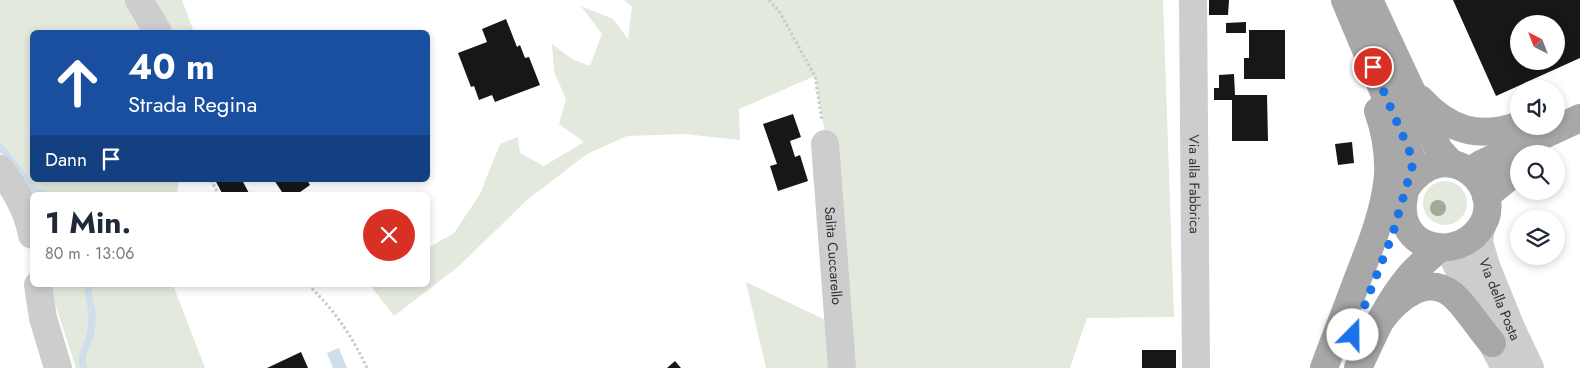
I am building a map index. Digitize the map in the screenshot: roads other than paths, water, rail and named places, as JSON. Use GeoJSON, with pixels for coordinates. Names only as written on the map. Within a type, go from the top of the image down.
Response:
{"type":"FeatureCollection","features":[{"type":"Feature","properties":{"kind":"main road"},"geometry":{"type":"LineString","coordinates":[[1340,368],[1392,236],[1412,167],[1409,150],[1343,0]]}},
{"type":"Feature","properties":{"kind":"main road"},"geometry":{"type":"LineString","coordinates":[[1324,368],[1376,228],[1388,176],[1388,159],[1382,122],[1358,54],[1343,0]]}},
{"type":"Feature","properties":{"kind":"main road"},"geometry":{"type":"LineString","coordinates":[[1358,368],[1390,302],[1409,276],[1444,248],[1461,244],[1473,237],[1481,227],[1486,212],[1486,196],[1482,186],[1439,150],[1369,0]]}},
{"type":"Feature","properties":{"kind":"main road"},"geometry":{"type":"LineString","coordinates":[[1406,80],[1426,106],[1455,127],[1479,132],[1500,131],[1510,127]]}},
{"type":"Feature","properties":{"kind":"main road"},"geometry":{"type":"LineString","coordinates":[[1565,107],[1580,101]]}},
{"type":"Feature","properties":{"kind":"main road"},"geometry":{"type":"LineString","coordinates":[[1444,248],[1426,244],[1415,237],[1408,227],[1403,214],[1404,195],[1414,176],[1425,168],[1438,164],[1460,167],[1481,164],[1580,118]]}},
{"type":"Feature","properties":{"kind":"main road"},"geometry":{"type":"LineString","coordinates":[[1561,145],[1580,135]]}},
{"type":"Feature","properties":{"kind":"main road"},"geometry":{"type":"LineString","coordinates":[[1486,196],[1510,176]]}},
{"type":"Feature","properties":{"kind":"main road"},"geometry":{"type":"LineString","coordinates":[[1380,321],[1389,309],[1408,293],[1416,289],[1434,288],[1442,290],[1457,300],[1492,343]]}},
{"type":"Feature","properties":{"kind":"street"},"geometry":{"type":"LineString","coordinates":[[139,0],[157,30]]}},
{"type":"Feature","properties":{"kind":"street","name":"Via alla Fabbrica"},"geometry":{"type":"LineString","coordinates":[[1193,0],[1196,368]]}},
{"type":"Feature","properties":{"kind":"street"},"geometry":{"type":"LineString","coordinates":[[1460,167],[1479,153],[1512,135]]}},
{"type":"Feature","properties":{"kind":"street","name":"Salita Cuccarello"},"geometry":{"type":"LineString","coordinates":[[825,144],[842,368]]}},
{"type":"Feature","properties":{"kind":"street"},"geometry":{"type":"LineString","coordinates":[[0,169],[22,203],[30,226]]}},
{"type":"Feature","properties":{"kind":"street","name":"Via della Posta"},"geometry":{"type":"LineString","coordinates":[[1481,227],[1479,242],[1486,266],[1530,368]]}},
{"type":"Feature","properties":{"kind":"street","name":"Via della Posta"},"geometry":{"type":"LineString","coordinates":[[1444,248],[1505,368]]}},
{"type":"Feature","properties":{"kind":"street"},"geometry":{"type":"LineString","coordinates":[[38,287],[43,318],[58,368]]}},
{"type":"Feature","properties":{"kind":"water"},"geometry":{"type":"Polygon","coordinates":[[[339,348],[347,368],[333,368],[327,353],[339,348]]]}},
{"type":"Feature","properties":{"kind":"waterway"},"geometry":{"type":"LineString","coordinates":[[0,147],[36,192]]}},
{"type":"Feature","properties":{"kind":"waterway"},"geometry":{"type":"LineString","coordinates":[[84,368],[82,358],[92,324],[89,287]]}}]}
